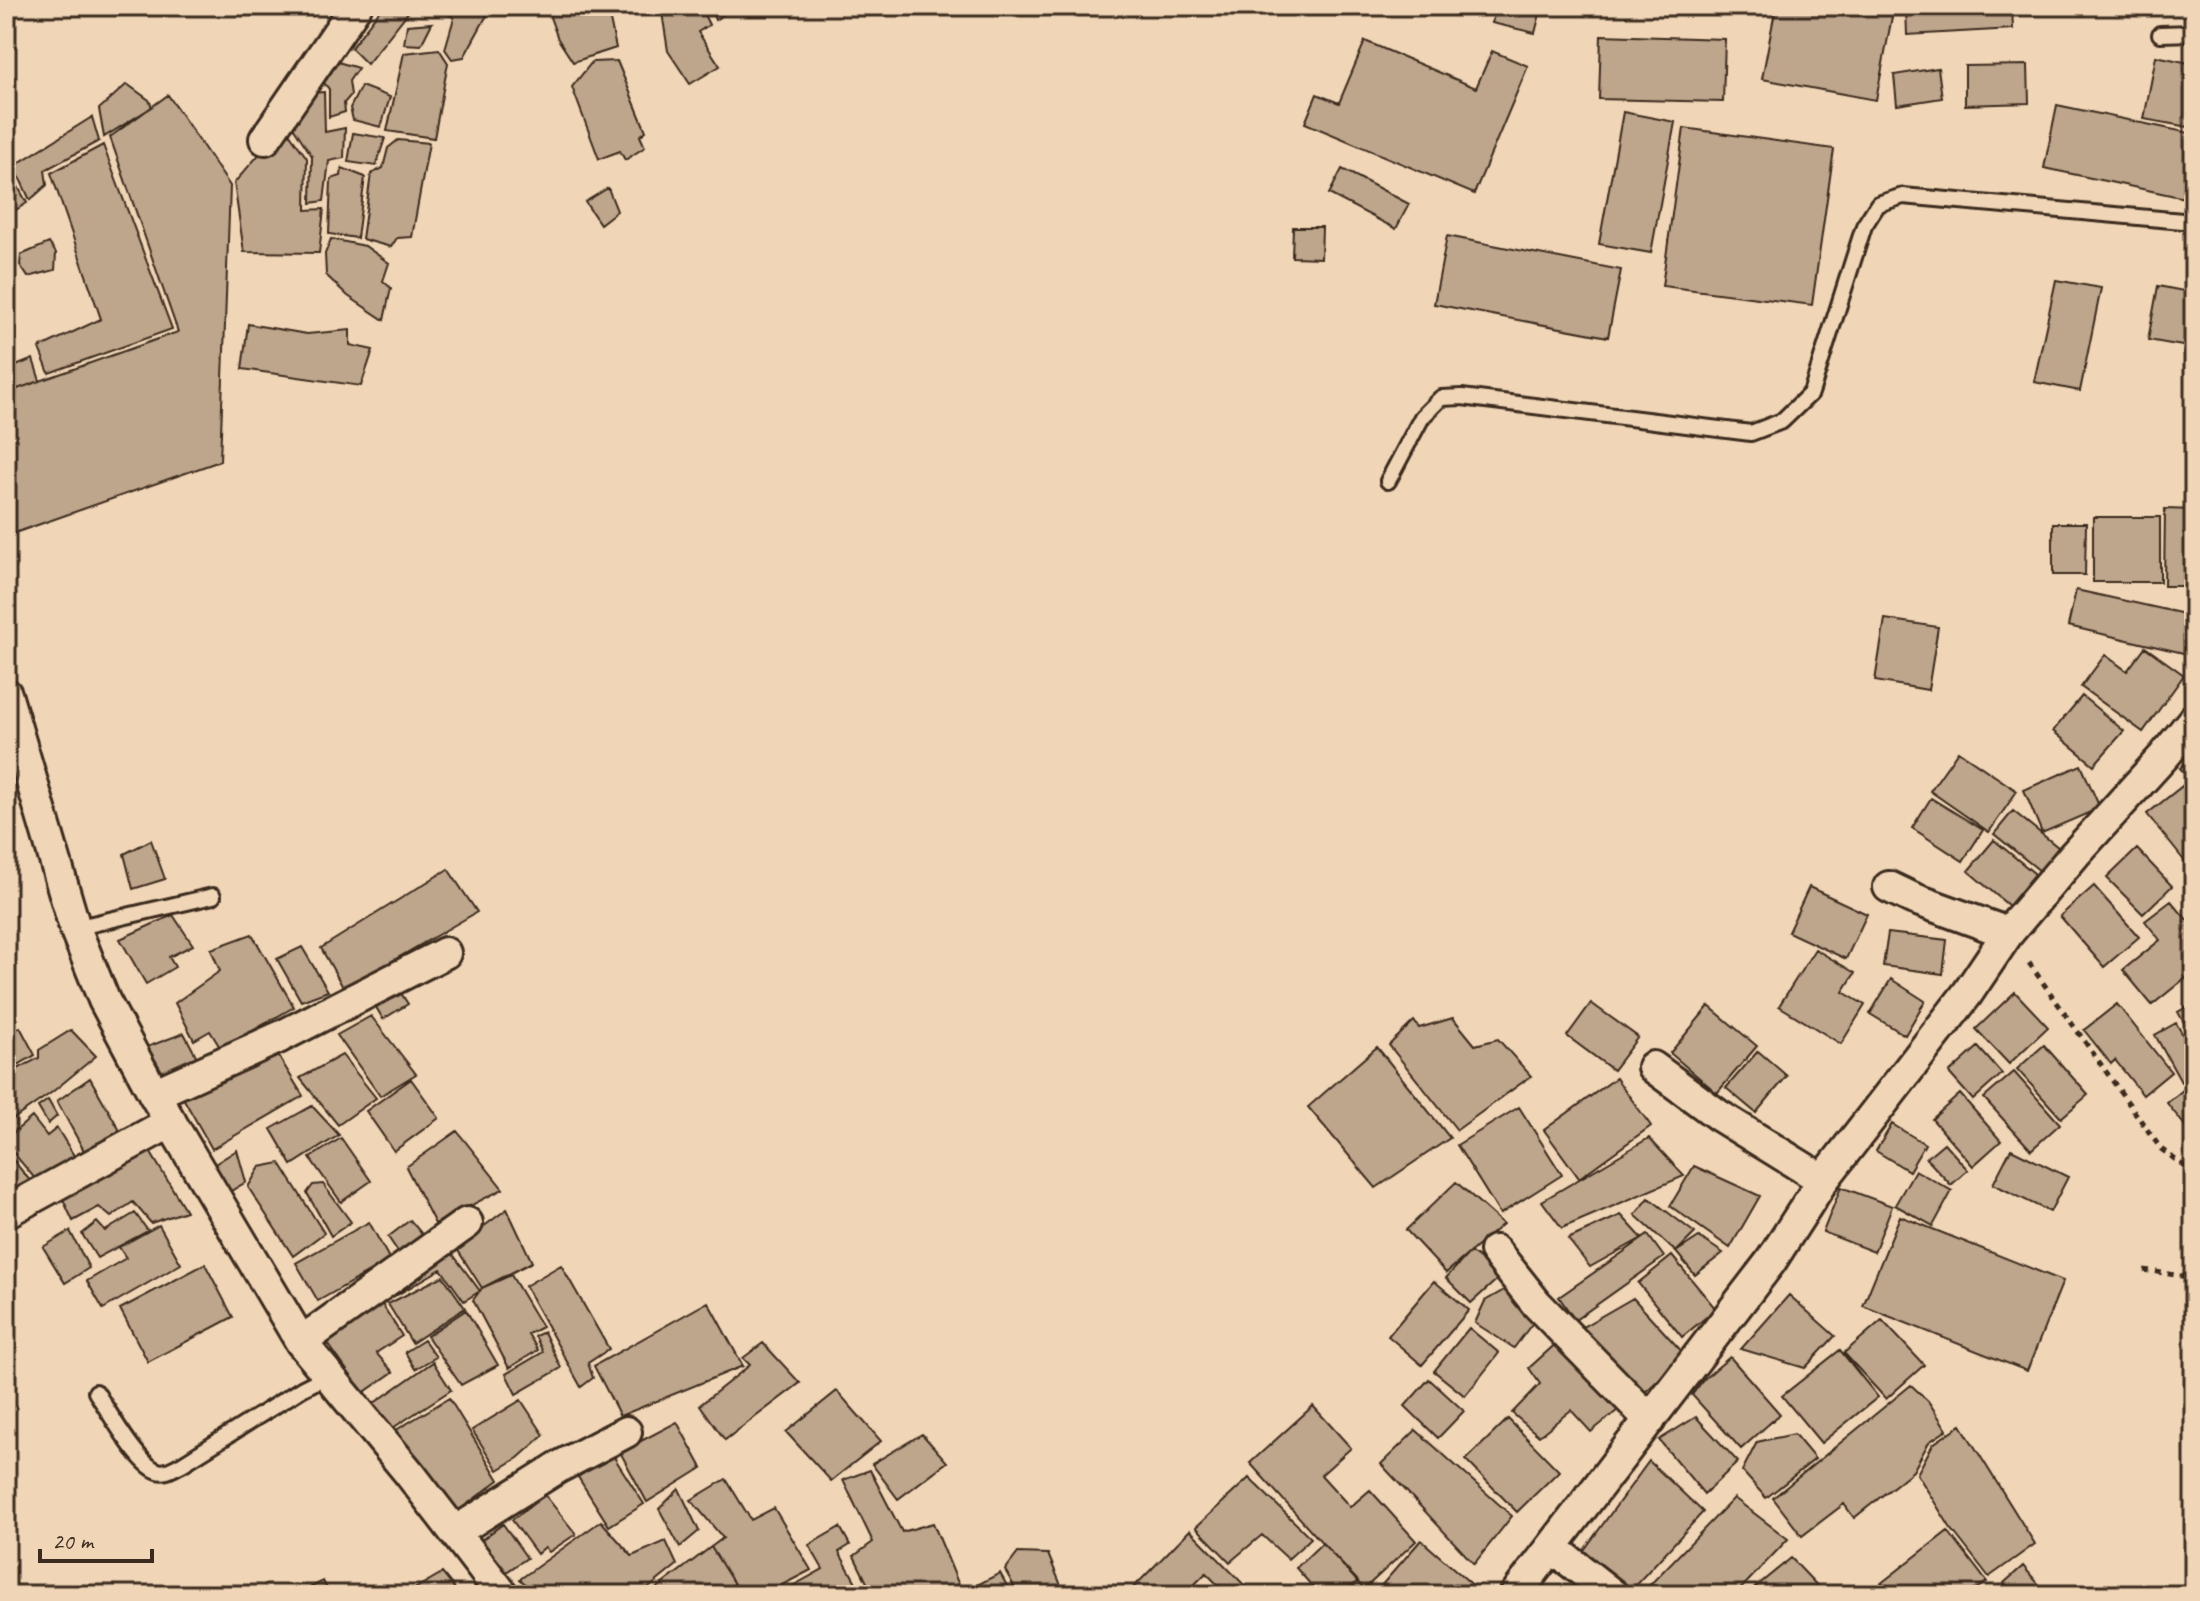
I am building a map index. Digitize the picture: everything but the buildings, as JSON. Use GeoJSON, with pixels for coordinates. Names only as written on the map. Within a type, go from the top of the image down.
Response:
{"type":"FeatureCollection","features":[{"type":"Feature","properties":{"kind":"street"},"geometry":{"type":"LineString","coordinates":[[265,139],[356,6]]}},
{"type":"Feature","properties":{"kind":"street"},"geometry":{"type":"LineString","coordinates":[[6,694],[75,928],[104,1000],[154,1094],[301,1342],[410,1474],[503,1595]]}},
{"type":"Feature","properties":{"kind":"street"},"geometry":{"type":"LineString","coordinates":[[1515,1595],[1771,1261],[1823,1180],[1967,994],[2008,933],[2194,719]]}},
{"type":"Feature","properties":{"kind":"street"},"geometry":{"type":"LineString","coordinates":[[1889,887],[2008,933]]}},
{"type":"Feature","properties":{"kind":"street"},"geometry":{"type":"LineString","coordinates":[[154,1094],[280,1037],[445,953]]}},
{"type":"Feature","properties":{"kind":"street"},"geometry":{"type":"LineString","coordinates":[[1653,1067],[1718,1115],[1823,1180]]}},
{"type":"Feature","properties":{"kind":"street"},"geometry":{"type":"LineString","coordinates":[[6,1212],[171,1122]]}},
{"type":"Feature","properties":{"kind":"street"},"geometry":{"type":"LineString","coordinates":[[301,1342],[467,1223]]}},
{"type":"Feature","properties":{"kind":"street"},"geometry":{"type":"LineString","coordinates":[[1495,1251],[1536,1303],[1650,1420]]}},
{"type":"Feature","properties":{"kind":"street"},"geometry":{"type":"LineString","coordinates":[[455,1532],[557,1468],[626,1432]]}},
{"type":"Feature","properties":{"kind":"street"},"geometry":{"type":"LineString","coordinates":[[1553,1548],[1613,1595]]}},
{"type":"Feature","properties":{"kind":"lane"},"geometry":{"type":"LineString","coordinates":[[2160,34],[2194,33]]}},
{"type":"Feature","properties":{"kind":"lane"},"geometry":{"type":"LineString","coordinates":[[1388,481],[1422,417],[1441,398],[1462,397],[1751,433],[1782,421],[1811,393],[1864,226],[1878,204],[1903,196],[2194,222]]}},
{"type":"Feature","properties":{"kind":"lane"},"geometry":{"type":"LineString","coordinates":[[75,928],[213,896]]}},
{"type":"Feature","properties":{"kind":"lane"},"geometry":{"type":"LineString","coordinates":[[96,1392],[140,1458],[157,1471],[165,1472],[329,1375]]}},
{"type":"Feature","properties":{"kind":"path"},"geometry":{"type":"LineString","coordinates":[[2008,933],[2161,1149],[2184,1166],[2194,1168]]}},
{"type":"Feature","properties":{"kind":"path"},"geometry":{"type":"LineString","coordinates":[[2144,1270],[2194,1278]]}}]}
